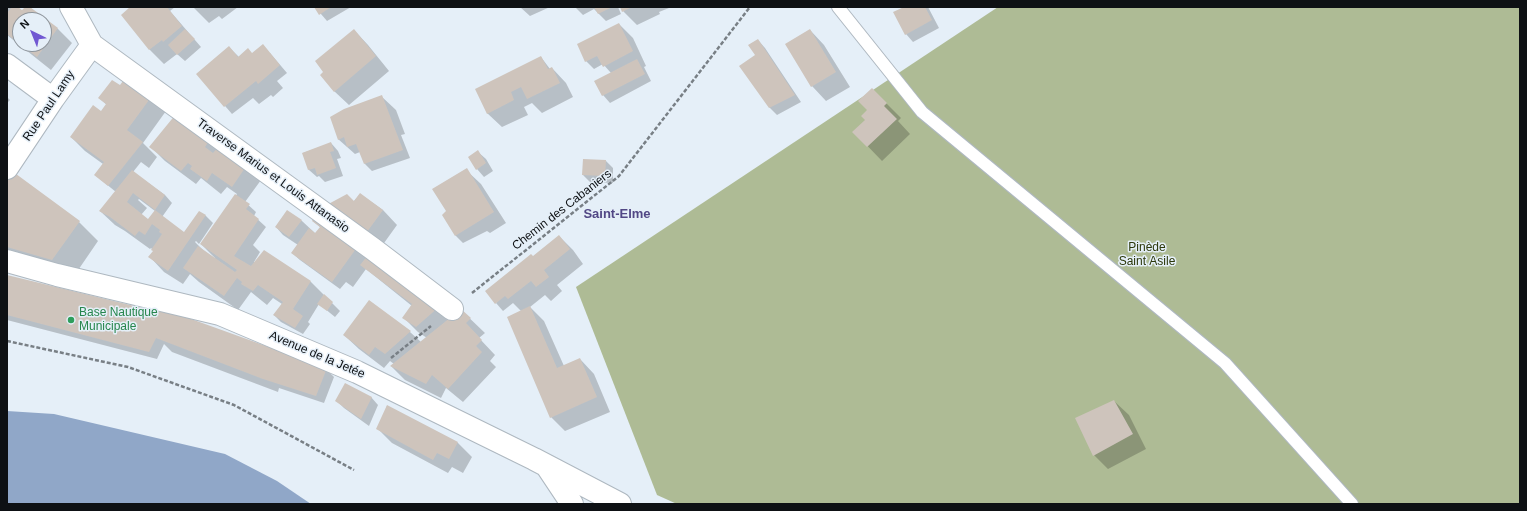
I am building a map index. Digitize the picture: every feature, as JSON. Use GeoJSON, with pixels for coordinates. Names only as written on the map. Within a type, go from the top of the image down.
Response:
{"type":"FeatureCollection","features":[{"type":"Feature","properties":{"kind":"street"},"geometry":{"type":"LineString","coordinates":[[71,7],[92,44]]}},
{"type":"Feature","properties":{"kind":"street","name":"Rue Paul Lamy"},"geometry":{"type":"LineString","coordinates":[[9,161],[92,44]]}},
{"type":"Feature","properties":{"kind":"street","name":"Traverse Marius et Louis Attanasio"},"geometry":{"type":"LineString","coordinates":[[92,44],[373,249],[452,309]]}},
{"type":"Feature","properties":{"kind":"street"},"geometry":{"type":"LineString","coordinates":[[7,65],[53,99]]}},
{"type":"Feature","properties":{"kind":"street","name":"Avenue de la Jetée"},"geometry":{"type":"LineString","coordinates":[[7,261],[57,275],[220,314],[367,377],[547,465],[614,502]]}},
{"type":"Feature","properties":{"kind":"street"},"geometry":{"type":"LineString","coordinates":[[547,465],[572,504]]}},
{"type":"Feature","properties":{"kind":"lane"},"geometry":{"type":"LineString","coordinates":[[838,7],[922,112],[1225,364],[1352,504]]}},
{"type":"Feature","properties":{"kind":"path","name":"Chemin des Cabaniers"},"geometry":{"type":"LineString","coordinates":[[367,377],[619,176],[750,7]]}},
{"type":"Feature","properties":{"kind":"path"},"geometry":{"type":"LineString","coordinates":[[7,341],[128,367],[234,405],[354,470]]}},
{"type":"Feature","properties":{"kind":"green space","name":"Pinède Saint Asile"},"geometry":{"type":"Polygon","coordinates":[[[998,7],[1520,7],[1520,504],[677,504],[657,495],[576,287],[998,7]]]}},
{"type":"Feature","properties":{"kind":"water"},"geometry":{"type":"Polygon","coordinates":[[[7,411],[54,414],[225,454],[277,481],[311,504],[7,504],[7,411]]]}},
{"type":"Feature","properties":{"kind":"building"},"geometry":{"type":"Polygon","coordinates":[[[12,7],[18,7],[22,10],[25,7],[30,7],[37,12],[12,12],[12,38],[7,34],[7,13],[12,7]]]}},
{"type":"Feature","properties":{"kind":"building"},"geometry":{"type":"Polygon","coordinates":[[[130,7],[167,7],[182,26],[163,42],[162,40],[149,50],[121,15],[130,7]]]}},
{"type":"Feature","properties":{"kind":"building"},"geometry":{"type":"Polygon","coordinates":[[[314,7],[331,7],[319,15],[314,7]]]}},
{"type":"Feature","properties":{"kind":"building"},"geometry":{"type":"Polygon","coordinates":[[[594,7],[612,7],[598,14],[594,7]]]}},
{"type":"Feature","properties":{"kind":"building"},"geometry":{"type":"Polygon","coordinates":[[[620,7],[632,7],[622,12],[620,7]]]}},
{"type":"Feature","properties":{"kind":"building"},"geometry":{"type":"Polygon","coordinates":[[[904,7],[925,7],[932,20],[905,35],[893,12],[904,7]]]}},
{"type":"Feature","properties":{"kind":"building"},"geometry":{"type":"Polygon","coordinates":[[[619,23],[633,51],[603,67],[597,56],[585,62],[577,44],[619,23]]]}},
{"type":"Feature","properties":{"kind":"building"},"geometry":{"type":"Polygon","coordinates":[[[52,24],[58,28],[52,36],[52,24]]]}},
{"type":"Feature","properties":{"kind":"building"},"geometry":{"type":"Polygon","coordinates":[[[185,29],[195,39],[177,55],[168,45],[185,29]]]}},
{"type":"Feature","properties":{"kind":"building"},"geometry":{"type":"Polygon","coordinates":[[[354,29],[376,56],[334,92],[320,75],[323,72],[315,61],[354,29]]]}},
{"type":"Feature","properties":{"kind":"building"},"geometry":{"type":"Polygon","coordinates":[[[810,29],[836,72],[811,87],[785,44],[810,29]]]}},
{"type":"Feature","properties":{"kind":"building"},"geometry":{"type":"Polygon","coordinates":[[[758,39],[795,95],[769,108],[739,66],[755,55],[748,45],[758,39]]]}},
{"type":"Feature","properties":{"kind":"building"},"geometry":{"type":"Polygon","coordinates":[[[263,44],[280,65],[258,84],[256,81],[224,107],[196,74],[229,46],[238,57],[248,48],[252,53],[263,44]]]}},
{"type":"Feature","properties":{"kind":"building"},"geometry":{"type":"Polygon","coordinates":[[[30,52],[41,52],[37,57],[30,52]]]}},
{"type":"Feature","properties":{"kind":"building"},"geometry":{"type":"Polygon","coordinates":[[[541,56],[548,69],[552,67],[560,83],[527,99],[521,87],[511,92],[514,100],[487,114],[475,89],[541,56]]]}},
{"type":"Feature","properties":{"kind":"building"},"geometry":{"type":"Polygon","coordinates":[[[637,59],[645,74],[602,96],[594,81],[637,59]]]}},
{"type":"Feature","properties":{"kind":"building"},"geometry":{"type":"Polygon","coordinates":[[[126,77],[152,96],[127,130],[143,142],[108,186],[94,175],[104,162],[70,137],[93,105],[101,111],[106,104],[98,98],[112,80],[120,85],[126,77]]]}},
{"type":"Feature","properties":{"kind":"building"},"geometry":{"type":"Polygon","coordinates":[[[872,88],[887,103],[884,106],[897,119],[867,147],[852,132],[865,120],[861,116],[867,110],[858,101],[872,88]]]}},
{"type":"Feature","properties":{"kind":"building"},"geometry":{"type":"Polygon","coordinates":[[[382,95],[403,150],[364,164],[356,144],[347,147],[344,137],[338,140],[330,117],[344,109],[382,95]]]}},
{"type":"Feature","properties":{"kind":"building"},"geometry":{"type":"Polygon","coordinates":[[[176,114],[211,138],[205,147],[213,153],[220,145],[247,165],[232,187],[212,173],[207,181],[190,169],[192,166],[188,163],[181,171],[149,147],[176,114]]]}},
{"type":"Feature","properties":{"kind":"building"},"geometry":{"type":"Polygon","coordinates":[[[331,142],[334,151],[330,152],[336,168],[317,175],[315,168],[308,170],[302,153],[331,142]]]}},
{"type":"Feature","properties":{"kind":"building"},"geometry":{"type":"Polygon","coordinates":[[[478,150],[486,163],[476,170],[468,157],[478,150]]]}},
{"type":"Feature","properties":{"kind":"building"},"geometry":{"type":"Polygon","coordinates":[[[583,159],[606,160],[605,176],[582,175],[583,159]]]}},
{"type":"Feature","properties":{"kind":"building"},"geometry":{"type":"Polygon","coordinates":[[[467,168],[494,212],[455,236],[442,215],[446,211],[432,189],[467,168]]]}},
{"type":"Feature","properties":{"kind":"building"},"geometry":{"type":"Polygon","coordinates":[[[132,170],[165,195],[155,210],[184,232],[199,211],[206,215],[168,271],[148,257],[162,234],[159,232],[160,230],[152,224],[145,235],[139,231],[135,236],[110,217],[99,211],[132,170]],[[133,193],[127,202],[148,219],[155,210],[133,193]]]}},
{"type":"Feature","properties":{"kind":"building"},"geometry":{"type":"Polygon","coordinates":[[[12,171],[80,221],[52,260],[7,247],[7,177],[12,171]]]}},
{"type":"Feature","properties":{"kind":"building"},"geometry":{"type":"Polygon","coordinates":[[[360,193],[383,210],[364,236],[321,208],[347,194],[354,201],[360,193]]]}},
{"type":"Feature","properties":{"kind":"building"},"geometry":{"type":"Polygon","coordinates":[[[235,194],[250,204],[246,209],[259,219],[234,256],[251,266],[264,250],[311,281],[293,309],[303,316],[295,328],[273,315],[283,302],[258,285],[253,291],[241,284],[242,282],[237,278],[224,296],[183,268],[198,246],[235,272],[237,270],[200,244],[235,194]]]}},
{"type":"Feature","properties":{"kind":"building"},"geometry":{"type":"Polygon","coordinates":[[[287,210],[302,220],[289,237],[275,227],[287,210]]]}},
{"type":"Feature","properties":{"kind":"building"},"geometry":{"type":"Polygon","coordinates":[[[315,215],[358,246],[332,282],[291,253],[309,228],[315,233],[320,227],[312,221],[315,215]]]}},
{"type":"Feature","properties":{"kind":"building"},"geometry":{"type":"Polygon","coordinates":[[[559,235],[570,249],[544,270],[549,277],[536,287],[531,281],[508,299],[505,296],[495,304],[485,291],[531,254],[533,256],[559,235]]]}},
{"type":"Feature","properties":{"kind":"building"},"geometry":{"type":"Polygon","coordinates":[[[369,254],[440,306],[416,327],[402,318],[412,304],[360,265],[369,254]]]}},
{"type":"Feature","properties":{"kind":"building"},"geometry":{"type":"Polygon","coordinates":[[[7,275],[155,311],[157,307],[327,368],[316,396],[263,379],[156,338],[149,352],[7,315],[7,275]]]}},
{"type":"Feature","properties":{"kind":"building"},"geometry":{"type":"Polygon","coordinates":[[[324,294],[333,302],[327,311],[317,304],[324,294]]]}},
{"type":"Feature","properties":{"kind":"building"},"geometry":{"type":"Polygon","coordinates":[[[369,300],[411,331],[385,354],[375,347],[369,355],[343,335],[369,300]]]}},
{"type":"Feature","properties":{"kind":"building"},"geometry":{"type":"Polygon","coordinates":[[[530,306],[557,368],[580,358],[597,397],[550,418],[507,317],[530,306]]]}},
{"type":"Feature","properties":{"kind":"building"},"geometry":{"type":"Polygon","coordinates":[[[461,309],[471,318],[466,323],[482,340],[476,346],[482,352],[448,389],[432,375],[426,384],[390,366],[461,309]]]}},
{"type":"Feature","properties":{"kind":"building"},"geometry":{"type":"Polygon","coordinates":[[[345,383],[372,397],[361,419],[335,401],[345,383]]]}},
{"type":"Feature","properties":{"kind":"building"},"geometry":{"type":"Polygon","coordinates":[[[1114,400],[1133,434],[1093,456],[1075,418],[1114,400]]]}},
{"type":"Feature","properties":{"kind":"building"},"geometry":{"type":"Polygon","coordinates":[[[387,405],[458,442],[449,459],[437,453],[433,460],[376,429],[387,405]]]}},
{"type":"Feature","properties":{"kind":"place","name":"Base Nautique Municipale"},"geometry":{"type":"Point","coordinates":[71,320]}},
{"type":"Feature","properties":{"kind":"district","name":"Saint-Elme"},"geometry":{"type":"Point","coordinates":[617,214]}}]}
